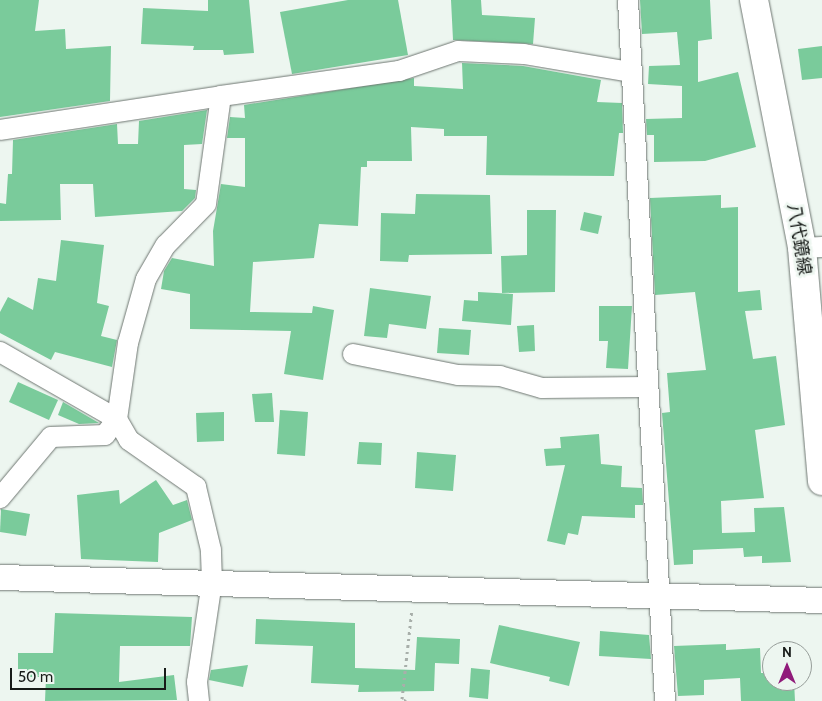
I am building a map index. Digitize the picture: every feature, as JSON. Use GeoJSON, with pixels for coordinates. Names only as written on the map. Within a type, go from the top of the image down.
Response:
{"type":"FeatureCollection","features":[{"type":"Feature","properties":{"kind":"main road","name":"八代鏡線"},"geometry":{"type":"LineString","coordinates":[[754,0],[812,247],[822,481]]}},
{"type":"Feature","properties":{"kind":"street"},"geometry":{"type":"LineString","coordinates":[[628,0],[630,72],[665,701]]}},
{"type":"Feature","properties":{"kind":"street"},"geometry":{"type":"LineString","coordinates":[[0,130],[399,71],[458,51],[524,54],[630,72]]}},
{"type":"Feature","properties":{"kind":"street"},"geometry":{"type":"LineString","coordinates":[[0,498],[51,437],[105,435],[117,419],[128,343],[146,279],[166,245],[206,204],[221,96]]}},
{"type":"Feature","properties":{"kind":"street"},"geometry":{"type":"LineString","coordinates":[[0,352],[117,419],[129,440],[196,487],[211,550],[212,582],[197,682],[199,701]]}},
{"type":"Feature","properties":{"kind":"street"},"geometry":{"type":"LineString","coordinates":[[353,354],[458,375],[500,376],[542,388],[647,387]]}},
{"type":"Feature","properties":{"kind":"street"},"geometry":{"type":"LineString","coordinates":[[0,577],[822,600]]}},
{"type":"Feature","properties":{"kind":"path"},"geometry":{"type":"LineString","coordinates":[[406,701],[402,699],[414,589]]}},
{"type":"Feature","properties":{"kind":"building"},"geometry":{"type":"Polygon","coordinates":[[[0,0],[39,0],[35,31],[65,29],[66,49],[111,46],[110,101],[0,117],[0,0]]]}},
{"type":"Feature","properties":{"kind":"building"},"geometry":{"type":"Polygon","coordinates":[[[208,0],[249,0],[254,53],[224,55],[223,50],[193,50],[194,46],[141,44],[143,8],[208,11],[208,0]]]}},
{"type":"Feature","properties":{"kind":"building"},"geometry":{"type":"Polygon","coordinates":[[[348,0],[398,0],[408,55],[292,74],[280,12],[348,0]]]}},
{"type":"Feature","properties":{"kind":"building"},"geometry":{"type":"Polygon","coordinates":[[[451,0],[481,0],[482,15],[535,18],[533,44],[453,40],[451,0]]]}},
{"type":"Feature","properties":{"kind":"building"},"geometry":{"type":"Polygon","coordinates":[[[640,0],[710,0],[712,39],[698,41],[698,82],[738,72],[756,147],[705,161],[654,162],[654,135],[647,135],[646,119],[682,118],[682,86],[648,84],[649,66],[680,65],[677,32],[642,34],[640,0]]]}},
{"type":"Feature","properties":{"kind":"building"},"geometry":{"type":"Polygon","coordinates":[[[822,46],[822,78],[802,80],[798,49],[822,46]]]}},
{"type":"Feature","properties":{"kind":"building"},"geometry":{"type":"Polygon","coordinates":[[[462,63],[523,66],[601,80],[597,102],[622,103],[623,133],[619,133],[614,176],[486,175],[487,136],[444,136],[444,129],[411,127],[412,161],[367,161],[367,167],[361,167],[358,226],[319,224],[314,258],[253,262],[250,312],[312,313],[313,306],[334,310],[323,380],[284,374],[291,331],[190,329],[190,294],[161,289],[164,271],[172,258],[214,266],[213,231],[221,184],[245,187],[245,138],[227,138],[230,117],[245,118],[244,105],[414,78],[414,86],[463,89],[462,63]]]}},
{"type":"Feature","properties":{"kind":"building"},"geometry":{"type":"Polygon","coordinates":[[[207,110],[202,144],[184,145],[184,189],[196,190],[195,198],[182,211],[95,217],[93,184],[60,184],[61,220],[0,221],[0,203],[6,204],[8,174],[12,174],[13,140],[117,124],[118,144],[138,144],[139,121],[207,110]]]}},
{"type":"Feature","properties":{"kind":"building"},"geometry":{"type":"Polygon","coordinates":[[[416,194],[490,195],[492,254],[409,255],[408,262],[380,261],[381,213],[415,214],[416,194]]]}},
{"type":"Feature","properties":{"kind":"building"},"geometry":{"type":"Polygon","coordinates":[[[721,195],[721,208],[738,207],[738,292],[760,290],[762,310],[745,311],[753,359],[776,356],[785,425],[755,430],[764,498],[721,501],[722,533],[755,532],[754,508],[784,507],[791,562],[762,563],[762,556],[744,557],[743,548],[693,550],[693,564],[674,565],[662,413],[670,412],[667,373],[706,370],[695,292],[655,295],[650,198],[721,195]]]}},
{"type":"Feature","properties":{"kind":"building"},"geometry":{"type":"Polygon","coordinates":[[[527,210],[556,210],[555,292],[502,293],[501,256],[527,255],[527,210]]]}},
{"type":"Feature","properties":{"kind":"building"},"geometry":{"type":"Polygon","coordinates":[[[584,212],[602,216],[598,234],[580,230],[584,212]]]}},
{"type":"Feature","properties":{"kind":"building"},"geometry":{"type":"Polygon","coordinates":[[[61,240],[104,245],[97,303],[109,306],[101,336],[117,340],[112,367],[55,352],[51,360],[0,333],[0,312],[8,297],[33,310],[38,278],[56,281],[61,240]]]}},
{"type":"Feature","properties":{"kind":"building"},"geometry":{"type":"Polygon","coordinates":[[[370,288],[431,296],[426,329],[389,324],[387,338],[364,336],[370,288]]]}},
{"type":"Feature","properties":{"kind":"building"},"geometry":{"type":"Polygon","coordinates":[[[478,292],[513,294],[511,325],[462,321],[464,300],[478,301],[478,292]]]}},
{"type":"Feature","properties":{"kind":"building"},"geometry":{"type":"Polygon","coordinates":[[[599,306],[632,306],[628,369],[606,368],[608,341],[599,341],[599,306]]]}},
{"type":"Feature","properties":{"kind":"building"},"geometry":{"type":"Polygon","coordinates":[[[534,325],[535,351],[519,352],[517,326],[534,325]]]}},
{"type":"Feature","properties":{"kind":"building"},"geometry":{"type":"Polygon","coordinates":[[[439,328],[471,330],[469,355],[437,353],[439,328]]]}},
{"type":"Feature","properties":{"kind":"building"},"geometry":{"type":"Polygon","coordinates":[[[18,382],[58,400],[49,420],[9,402],[18,382]]]}},
{"type":"Feature","properties":{"kind":"building"},"geometry":{"type":"Polygon","coordinates":[[[272,393],[274,422],[255,422],[252,394],[272,393]]]}},
{"type":"Feature","properties":{"kind":"building"},"geometry":{"type":"Polygon","coordinates":[[[63,402],[99,423],[79,424],[58,415],[63,402]]]}},
{"type":"Feature","properties":{"kind":"building"},"geometry":{"type":"Polygon","coordinates":[[[280,410],[308,412],[305,456],[277,454],[280,410]]]}},
{"type":"Feature","properties":{"kind":"building"},"geometry":{"type":"Polygon","coordinates":[[[224,412],[224,441],[197,442],[196,413],[224,412]]]}},
{"type":"Feature","properties":{"kind":"building"},"geometry":{"type":"Polygon","coordinates":[[[599,434],[601,464],[622,466],[621,487],[642,488],[643,505],[635,505],[635,518],[582,516],[578,535],[568,533],[565,545],[547,541],[565,465],[546,466],[544,449],[561,448],[560,437],[599,434]]]}},
{"type":"Feature","properties":{"kind":"building"},"geometry":{"type":"Polygon","coordinates":[[[359,442],[382,443],[381,465],[357,464],[359,442]]]}},
{"type":"Feature","properties":{"kind":"building"},"geometry":{"type":"Polygon","coordinates":[[[417,452],[456,455],[453,491],[415,488],[417,452]]]}},
{"type":"Feature","properties":{"kind":"building"},"geometry":{"type":"Polygon","coordinates":[[[156,480],[173,505],[187,500],[192,520],[159,533],[158,562],[81,559],[77,495],[119,490],[120,504],[156,480]]]}},
{"type":"Feature","properties":{"kind":"building"},"geometry":{"type":"Polygon","coordinates":[[[1,509],[30,514],[26,536],[0,532],[1,509]]]}},
{"type":"Feature","properties":{"kind":"building"},"geometry":{"type":"Polygon","coordinates":[[[55,613],[192,617],[190,646],[120,646],[119,682],[174,675],[177,700],[45,701],[46,677],[18,677],[18,653],[53,653],[55,613]]]}},
{"type":"Feature","properties":{"kind":"building"},"geometry":{"type":"Polygon","coordinates":[[[256,619],[355,623],[355,668],[415,670],[417,637],[460,639],[459,664],[435,663],[434,691],[358,692],[359,685],[311,683],[313,646],[255,644],[256,619]]]}},
{"type":"Feature","properties":{"kind":"building"},"geometry":{"type":"Polygon","coordinates":[[[499,625],[580,642],[569,686],[549,681],[550,677],[490,663],[499,625]]]}},
{"type":"Feature","properties":{"kind":"building"},"geometry":{"type":"Polygon","coordinates":[[[600,631],[649,635],[651,659],[599,656],[600,631]]]}},
{"type":"Feature","properties":{"kind":"building"},"geometry":{"type":"Polygon","coordinates":[[[726,644],[726,650],[760,648],[762,691],[794,691],[795,701],[741,701],[740,678],[704,680],[704,695],[678,696],[674,646],[726,644]]]}},
{"type":"Feature","properties":{"kind":"building"},"geometry":{"type":"Polygon","coordinates":[[[248,665],[243,687],[209,680],[211,670],[248,665]]]}},
{"type":"Feature","properties":{"kind":"building"},"geometry":{"type":"Polygon","coordinates":[[[471,668],[490,670],[488,699],[469,697],[471,668]]]}}]}
